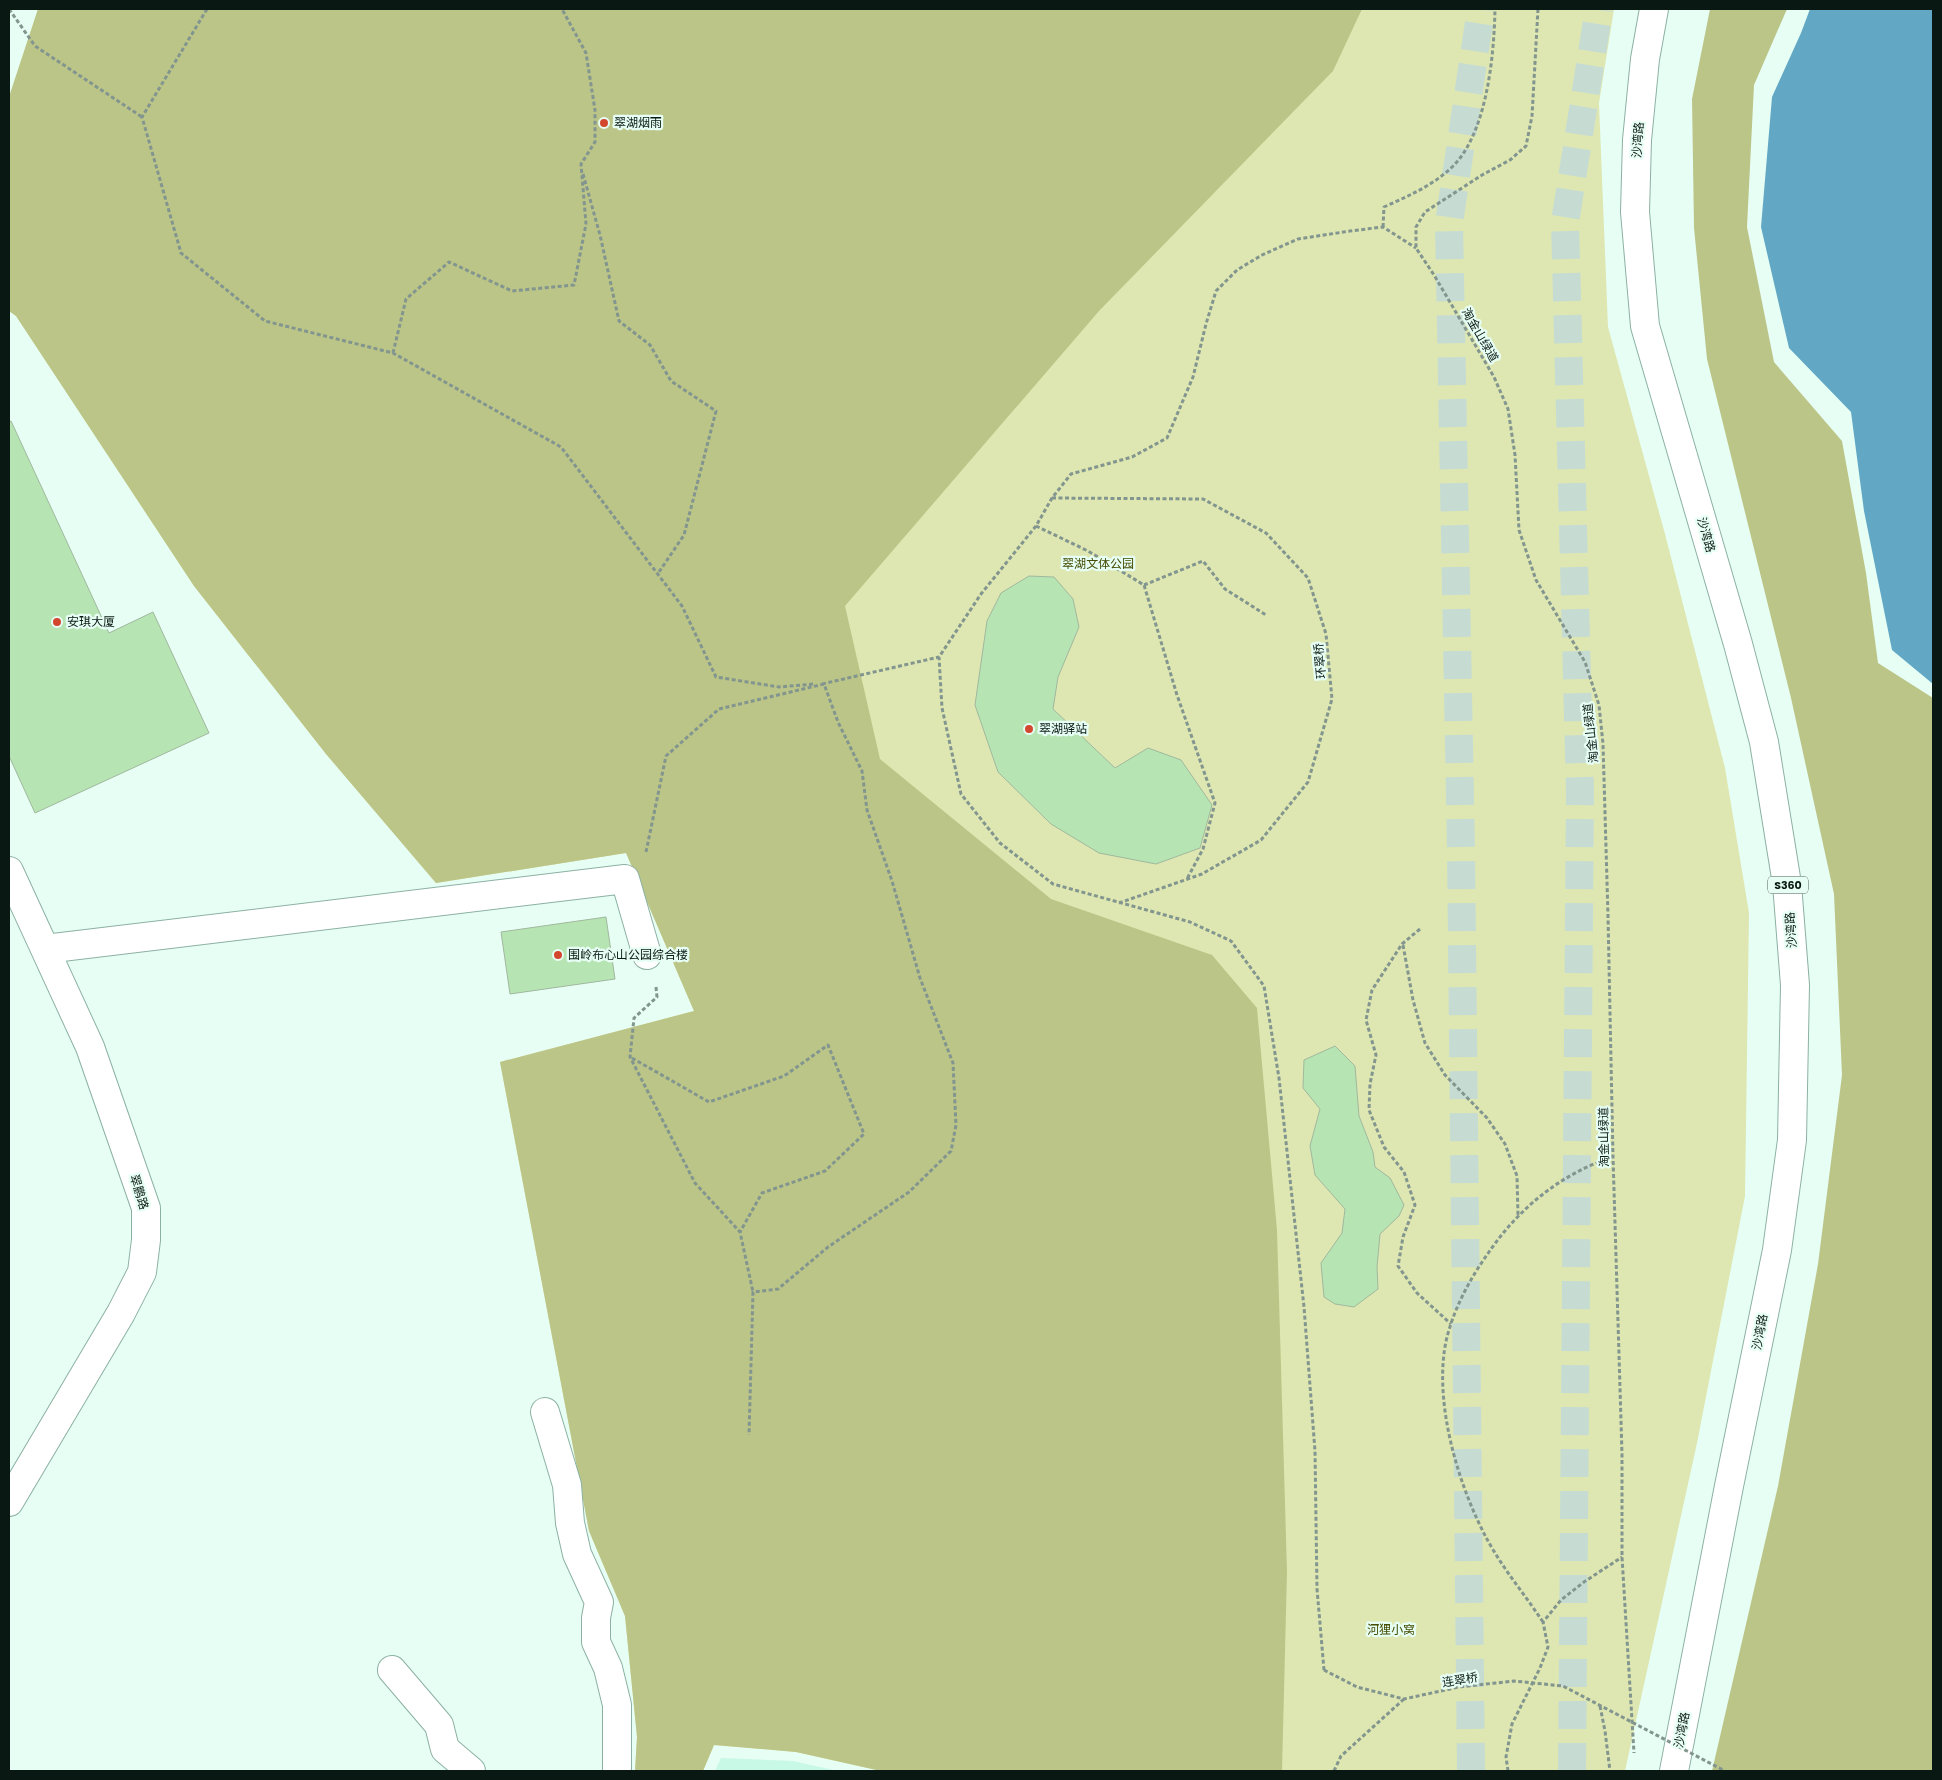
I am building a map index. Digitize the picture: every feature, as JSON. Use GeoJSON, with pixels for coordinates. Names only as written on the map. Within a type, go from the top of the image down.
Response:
{"type":"FeatureCollection","features":[{"type":"Feature","properties":{"kind":"street","name":"沙湾路"},"geometry":{"type":"LineString","coordinates":[[1654,9],[1643,77],[1637,140],[1635,212],[1645,326],[1738,644],[1764,742],[1787,884],[1795,985],[1792,1140],[1777,1250],[1674,1771]]}},
{"type":"Feature","properties":{"kind":"street","name":"翠鹏路"},"geometry":{"type":"LineString","coordinates":[[9,871],[90,1047],[146,1208],[146,1240],[142,1272],[121,1313],[9,1502]]}},
{"type":"Feature","properties":{"kind":"street"},"geometry":{"type":"LineString","coordinates":[[45,949],[625,879],[651,966]]}},
{"type":"Feature","properties":{"kind":"street"},"geometry":{"type":"LineString","coordinates":[[546,1412],[567,1485],[570,1523],[577,1554],[599,1602],[596,1618],[596,1642],[608,1668],[617,1705],[617,1771]]}},
{"type":"Feature","properties":{"kind":"street"},"geometry":{"type":"LineString","coordinates":[[392,1670],[439,1725],[445,1749],[470,1771]]}},
{"type":"Feature","properties":{"kind":"path"},"geometry":{"type":"LineString","coordinates":[[9,9],[35,46],[142,117],[181,253],[265,321],[394,353],[561,447],[682,606],[716,678],[779,687],[824,684]]}},
{"type":"Feature","properties":{"kind":"path"},"geometry":{"type":"LineString","coordinates":[[142,117],[207,9]]}},
{"type":"Feature","properties":{"kind":"path"},"geometry":{"type":"LineString","coordinates":[[394,353],[406,299],[449,262],[512,291],[574,285],[586,224],[580,164],[595,142],[595,110],[586,53],[562,9]]}},
{"type":"Feature","properties":{"kind":"path"},"geometry":{"type":"LineString","coordinates":[[1383,227],[1384,207],[1420,192],[1451,168],[1470,144],[1482,111],[1489,72],[1495,9]]}},
{"type":"Feature","properties":{"kind":"path"},"geometry":{"type":"LineString","coordinates":[[1416,248],[1416,227],[1425,212],[1482,175],[1510,160],[1526,146],[1532,116],[1538,9]]}},
{"type":"Feature","properties":{"kind":"path"},"geometry":{"type":"LineString","coordinates":[[580,164],[600,235],[619,321],[650,345],[671,381],[716,411],[684,535],[657,575]]}},
{"type":"Feature","properties":{"kind":"path"},"geometry":{"type":"LineString","coordinates":[[1118,904],[1053,884],[1000,843],[960,794],[942,708],[939,657],[981,594],[1036,526],[1052,498],[1071,474],[1132,456],[1167,438],[1193,378],[1216,291],[1237,270],[1262,254],[1298,239],[1383,227],[1416,248]]}},
{"type":"Feature","properties":{"kind":"path","name":"淘金山绿道"},"geometry":{"type":"LineString","coordinates":[[1416,248],[1434,274],[1494,377],[1508,409],[1515,455],[1520,530],[1536,580],[1585,662],[1599,705],[1603,744],[1622,1454],[1622,1557],[1634,1753]]}},
{"type":"Feature","properties":{"kind":"path","name":"环翠桥"},"geometry":{"type":"LineString","coordinates":[[1052,498],[1203,499],[1266,533],[1308,578],[1326,634],[1332,699],[1308,782],[1261,840],[1202,874],[1118,904]]}},
{"type":"Feature","properties":{"kind":"path"},"geometry":{"type":"LineString","coordinates":[[1036,526],[1088,550],[1144,586],[1177,695],[1214,803],[1203,849],[1187,879]]}},
{"type":"Feature","properties":{"kind":"path"},"geometry":{"type":"LineString","coordinates":[[1144,586],[1203,561],[1226,588],[1266,615]]}},
{"type":"Feature","properties":{"kind":"path"},"geometry":{"type":"LineString","coordinates":[[646,860],[646,850],[666,756],[719,709],[939,657]]}},
{"type":"Feature","properties":{"kind":"path"},"geometry":{"type":"LineString","coordinates":[[753,1292],[778,1288],[828,1247],[909,1192],[951,1151],[956,1125],[953,1063],[920,978],[892,881],[867,810],[862,771],[838,722],[824,684]]}},
{"type":"Feature","properties":{"kind":"path","name":"连翠桥"},"geometry":{"type":"LineString","coordinates":[[1118,904],[1190,922],[1231,942],[1264,986],[1280,1078],[1304,1306],[1315,1451],[1317,1589],[1324,1670],[1357,1687],[1404,1699],[1460,1688],[1514,1681],[1563,1686],[1725,1771]]}},
{"type":"Feature","properties":{"kind":"path"},"geometry":{"type":"LineString","coordinates":[[1420,929],[1402,944],[1372,990],[1366,1020],[1376,1055],[1370,1084],[1369,1110],[1384,1148],[1404,1172],[1415,1205],[1403,1237],[1398,1266],[1417,1293],[1451,1324]]}},
{"type":"Feature","properties":{"kind":"path"},"geometry":{"type":"LineString","coordinates":[[1402,944],[1425,1044],[1445,1075],[1487,1118],[1505,1144],[1517,1176],[1518,1216]]}},
{"type":"Feature","properties":{"kind":"path"},"geometry":{"type":"LineString","coordinates":[[651,966],[656,997],[634,1018],[630,1057],[695,1183],[740,1232],[753,1292],[749,1435]]}},
{"type":"Feature","properties":{"kind":"path"},"geometry":{"type":"LineString","coordinates":[[630,1057],[709,1102],[784,1076],[828,1044],[864,1134],[825,1171],[762,1193],[740,1232]]}},
{"type":"Feature","properties":{"kind":"path"},"geometry":{"type":"LineString","coordinates":[[1508,1771],[1506,1757],[1512,1724],[1548,1648],[1543,1622],[1489,1542],[1471,1507],[1458,1469],[1446,1416],[1442,1384],[1447,1338],[1457,1308],[1475,1272],[1494,1243],[1518,1216],[1571,1174],[1594,1163],[1613,1157]]}},
{"type":"Feature","properties":{"kind":"path"},"geometry":{"type":"LineString","coordinates":[[1543,1622],[1561,1600],[1622,1557]]}},
{"type":"Feature","properties":{"kind":"path"},"geometry":{"type":"LineString","coordinates":[[1334,1771],[1341,1756],[1404,1699]]}},
{"type":"Feature","properties":{"kind":"path"},"geometry":{"type":"LineString","coordinates":[[1600,1706],[1610,1771]]}},
{"type":"Feature","properties":{"kind":"shaded area"},"geometry":{"type":"Polygon","coordinates":[[[721,1758],[793,1761],[838,1771],[715,1771],[721,1758]]]}},
{"type":"Feature","properties":{"kind":"green space","name":"翠湖文体公园"},"geometry":{"type":"Polygon","coordinates":[[[38,9],[1614,9],[1599,103],[1608,327],[1665,534],[1725,768],[1749,913],[1745,1196],[1697,1443],[1625,1771],[881,1771],[796,1752],[714,1745],[703,1771],[635,1771],[637,1737],[625,1616],[589,1531],[500,1062],[694,1011],[626,853],[436,883],[326,754],[194,586],[16,316],[9,311],[9,97],[38,9]]]}},
{"type":"Feature","properties":{"kind":"green space"},"geometry":{"type":"Polygon","coordinates":[[[38,9],[1362,9],[1333,71],[1099,311],[845,606],[880,759],[1051,899],[1212,955],[1257,1008],[1277,1230],[1287,1572],[1282,1771],[881,1771],[796,1752],[714,1745],[703,1771],[635,1771],[637,1737],[625,1616],[589,1531],[500,1062],[694,1011],[626,853],[436,883],[326,754],[194,586],[16,316],[9,311],[9,97],[38,9]]]}},
{"type":"Feature","properties":{"kind":"green space"},"geometry":{"type":"Polygon","coordinates":[[[1710,9],[1787,9],[1754,85],[1747,227],[1774,362],[1842,441],[1866,573],[1878,663],[1933,698],[1933,1771],[1712,1771],[1778,1486],[1818,1264],[1842,1075],[1834,894],[1791,698],[1707,359],[1694,228],[1692,99],[1710,9]]]}},
{"type":"Feature","properties":{"kind":"water"},"geometry":{"type":"Polygon","coordinates":[[[1810,9],[1933,9],[1933,684],[1892,650],[1864,511],[1851,412],[1789,348],[1761,227],[1772,97],[1810,9]]]}},
{"type":"Feature","properties":{"kind":"building","name":"安琪大厦"},"geometry":{"type":"Polygon","coordinates":[[[11,421],[109,633],[153,612],[209,733],[35,813],[9,756],[9,422],[11,421]]]}},
{"type":"Feature","properties":{"kind":"building","name":"翠湖驿站"},"geometry":{"type":"Polygon","coordinates":[[[1029,576],[1054,577],[1073,599],[1079,627],[1058,677],[1053,709],[1115,768],[1148,748],[1181,760],[1212,805],[1200,848],[1156,864],[1099,853],[1051,824],[998,772],[975,705],[987,621],[1001,593],[1029,576]]]}},
{"type":"Feature","properties":{"kind":"building","name":"围岭布心山公园综合楼"},"geometry":{"type":"Polygon","coordinates":[[[606,917],[615,979],[510,994],[501,932],[606,917]]]}},
{"type":"Feature","properties":{"kind":"building"},"geometry":{"type":"Polygon","coordinates":[[[1335,1046],[1355,1066],[1359,1116],[1373,1152],[1375,1167],[1390,1178],[1404,1205],[1399,1216],[1380,1234],[1377,1267],[1378,1289],[1354,1307],[1335,1304],[1324,1297],[1321,1263],[1342,1233],[1345,1209],[1315,1175],[1310,1146],[1320,1109],[1303,1088],[1304,1060],[1335,1046]]]}},
{"type":"Feature","properties":{"kind":"tunnel"},"geometry":{"type":"LineString","coordinates":[[1471,1771],[1461,851],[1449,223],[1481,9]]}},
{"type":"Feature","properties":{"kind":"tunnel"},"geometry":{"type":"LineString","coordinates":[[1572,1771],[1580,792],[1565,222],[1599,9]]}},
{"type":"Feature","properties":{"kind":"place","name":"翠湖烟雨"},"geometry":{"type":"Point","coordinates":[604,123]}},
{"type":"Feature","properties":{"kind":"place","name":"安琪大厦"},"geometry":{"type":"Point","coordinates":[57,622]}},
{"type":"Feature","properties":{"kind":"place","name":"翠湖驿站"},"geometry":{"type":"Point","coordinates":[1029,729]}},
{"type":"Feature","properties":{"kind":"place","name":"围岭布心山公园综合楼"},"geometry":{"type":"Point","coordinates":[558,955]}},
{"type":"Feature","properties":{"kind":"park label","name":"河狸小窝"},"geometry":{"type":"Point","coordinates":[1391,1630]}}]}
